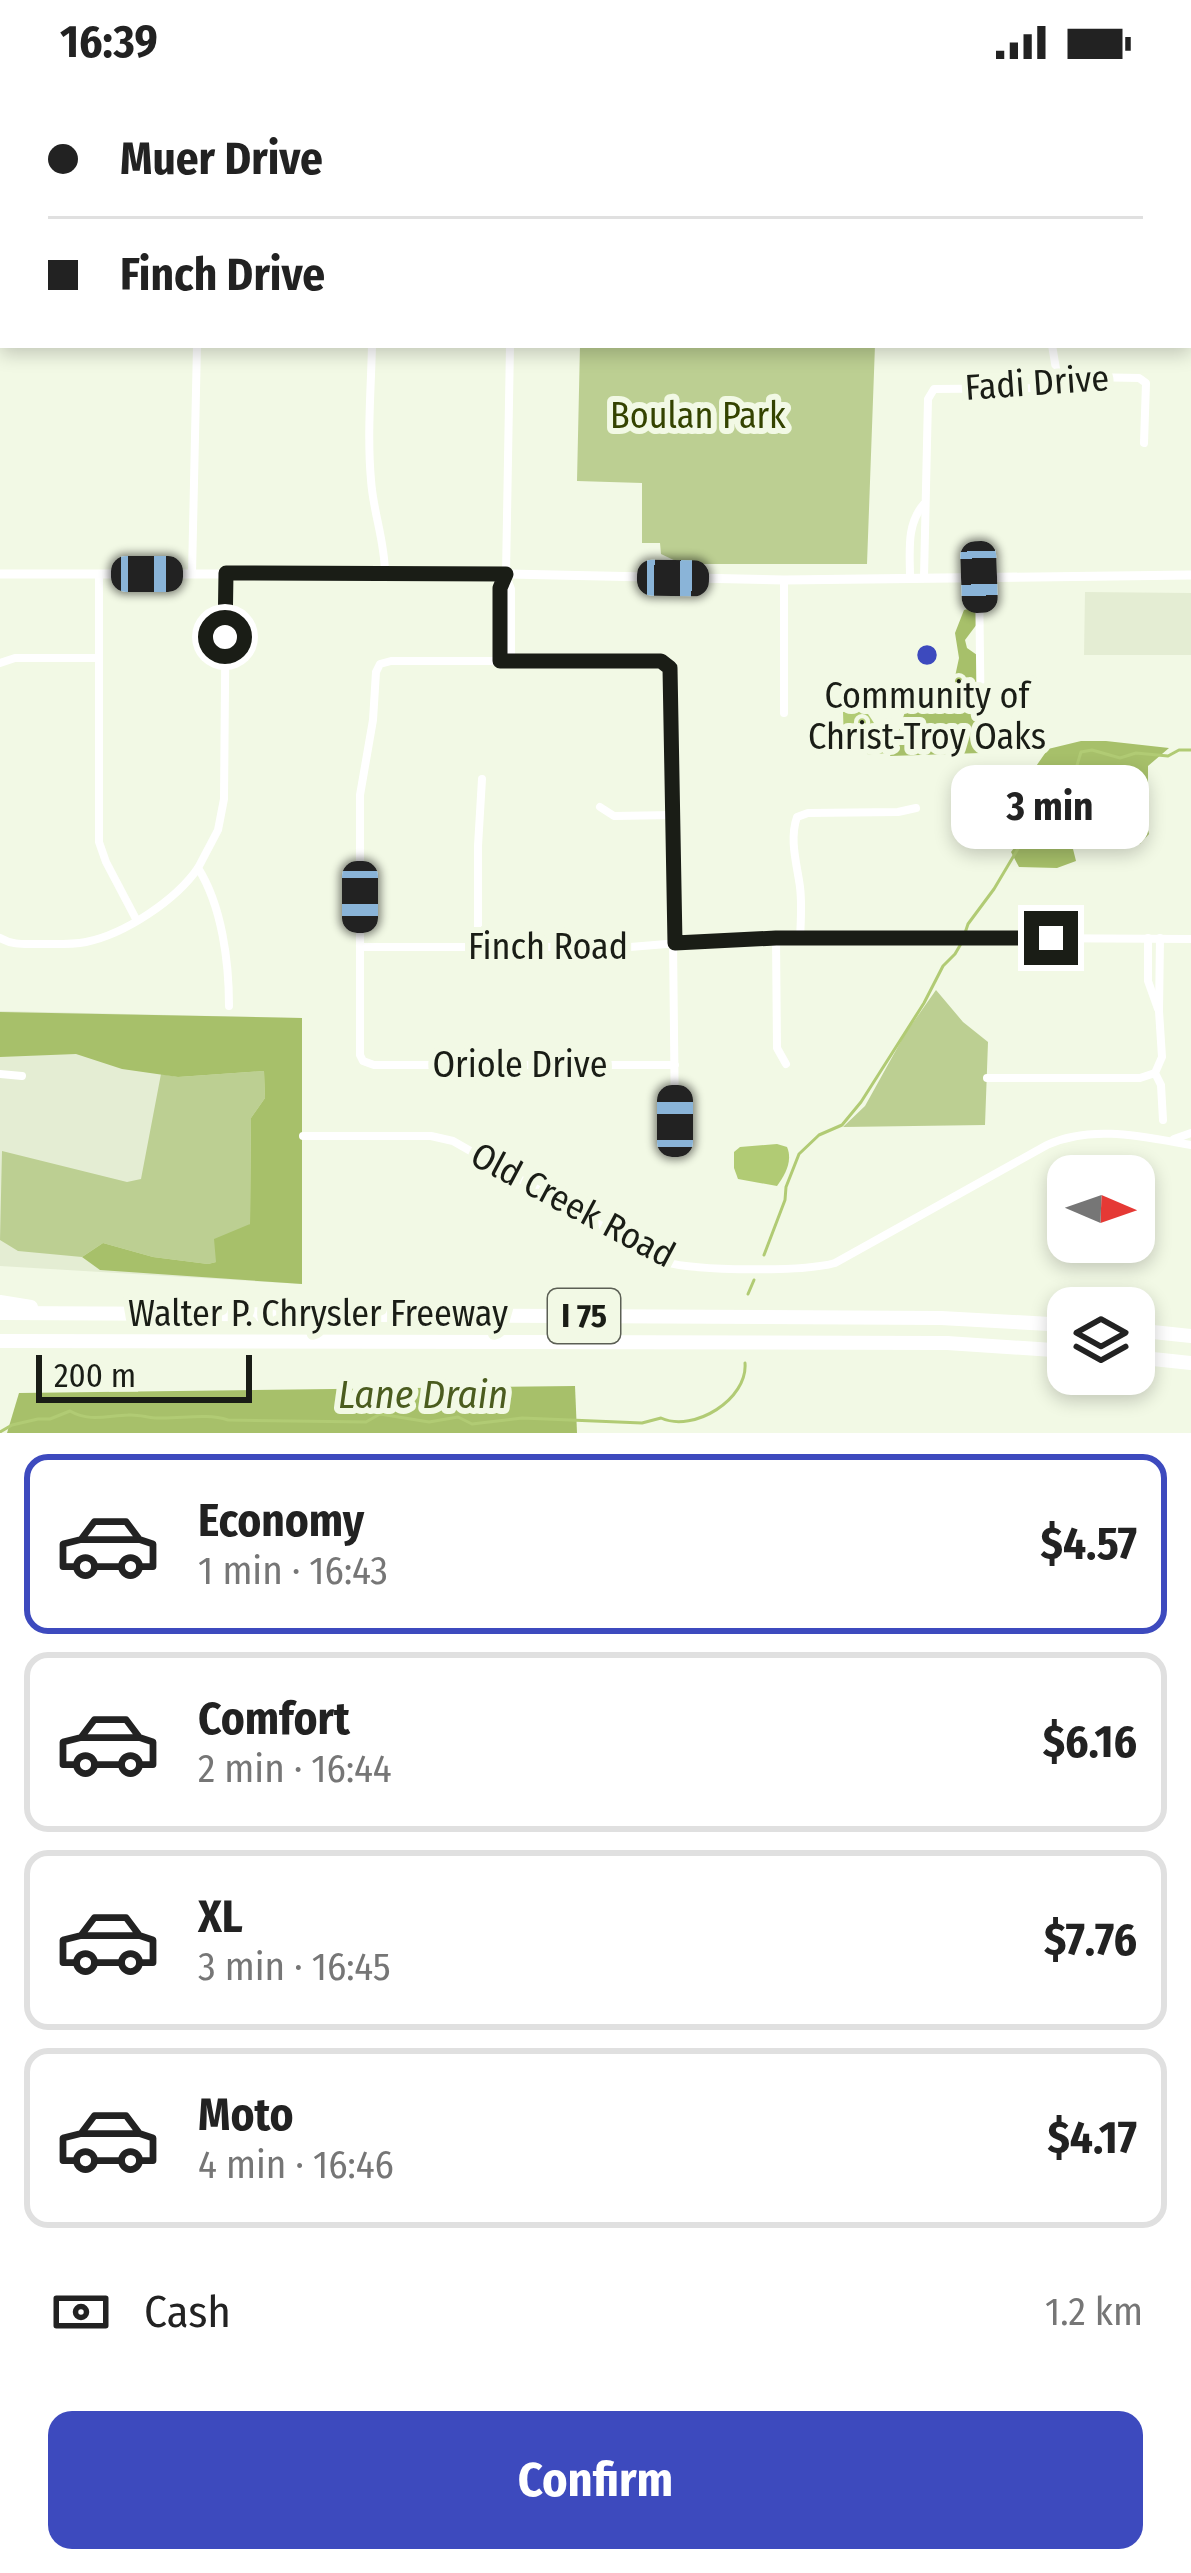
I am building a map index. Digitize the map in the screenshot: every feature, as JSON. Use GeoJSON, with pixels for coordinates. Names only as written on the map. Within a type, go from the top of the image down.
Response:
{"type":"FeatureCollection","features":[{"type":"Feature","properties":{"kind":"highway"},"geometry":{"type":"LineString","coordinates":[[0,1301],[53,1312]]}},
{"type":"Feature","properties":{"kind":"highway","name":"Walter P. Chrysler Freeway"},"geometry":{"type":"LineString","coordinates":[[0,1313],[941,1318],[1047,1324]]}},
{"type":"Feature","properties":{"kind":"highway"},"geometry":{"type":"LineString","coordinates":[[1155,1332],[1191,1336]]}},
{"type":"Feature","properties":{"kind":"highway","name":"Walter P. Chrysler Freeway"},"geometry":{"type":"LineString","coordinates":[[0,1342],[947,1343],[1047,1350]]}},
{"type":"Feature","properties":{"kind":"highway"},"geometry":{"type":"LineString","coordinates":[[0,1351],[81,1342]]}},
{"type":"Feature","properties":{"kind":"highway"},"geometry":{"type":"LineString","coordinates":[[1155,1359],[1191,1363]]}},
{"type":"Feature","properties":{"kind":"main road"},"geometry":{"type":"LineString","coordinates":[[0,574],[506,574],[784,580],[1191,574]]}},
{"type":"Feature","properties":{"kind":"street"},"geometry":{"type":"LineString","coordinates":[[192,574],[197,348]]}},
{"type":"Feature","properties":{"kind":"street"},"geometry":{"type":"LineString","coordinates":[[373,348],[370,473],[385,574]]}},
{"type":"Feature","properties":{"kind":"street"},"geometry":{"type":"LineString","coordinates":[[506,661],[512,589],[506,574],[510,348]]}},
{"type":"Feature","properties":{"kind":"street"},"geometry":{"type":"LineString","coordinates":[[1052,348],[1058,381]]}},
{"type":"Feature","properties":{"kind":"street","name":"Fadi Drive"},"geometry":{"type":"LineString","coordinates":[[925,503],[928,395],[938,388],[1033,388],[1084,377],[1136,377],[1146,383],[1144,443]]}},
{"type":"Feature","properties":{"kind":"street"},"geometry":{"type":"LineString","coordinates":[[924,577],[925,503]]}},
{"type":"Feature","properties":{"kind":"street"},"geometry":{"type":"LineString","coordinates":[[910,578],[910,534],[925,503]]}},
{"type":"Feature","properties":{"kind":"street"},"geometry":{"type":"LineString","coordinates":[[0,938],[10,944],[84,943],[136,920],[166,900],[198,868],[218,830],[224,800],[226,573]]}},
{"type":"Feature","properties":{"kind":"street"},"geometry":{"type":"LineString","coordinates":[[99,574],[99,842],[136,920]]}},
{"type":"Feature","properties":{"kind":"street"},"geometry":{"type":"LineString","coordinates":[[979,577],[981,738]]}},
{"type":"Feature","properties":{"kind":"street"},"geometry":{"type":"LineString","coordinates":[[784,580],[784,713]]}},
{"type":"Feature","properties":{"kind":"street"},"geometry":{"type":"LineString","coordinates":[[0,663],[15,658],[98,658]]}},
{"type":"Feature","properties":{"kind":"street"},"geometry":{"type":"LineString","coordinates":[[360,947],[360,786],[380,664],[668,664],[672,674],[675,1124]]}},
{"type":"Feature","properties":{"kind":"street"},"geometry":{"type":"LineString","coordinates":[[478,947],[482,778]]}},
{"type":"Feature","properties":{"kind":"street"},"geometry":{"type":"LineString","coordinates":[[600,807],[614,816],[674,815]]}},
{"type":"Feature","properties":{"kind":"street"},"geometry":{"type":"LineString","coordinates":[[800,938],[797,817],[916,808]]}},
{"type":"Feature","properties":{"kind":"street"},"geometry":{"type":"LineString","coordinates":[[198,868],[219,926],[230,1006]]}},
{"type":"Feature","properties":{"kind":"street"},"geometry":{"type":"LineString","coordinates":[[776,938],[777,1048],[786,1064]]}},
{"type":"Feature","properties":{"kind":"street","name":"Finch Road"},"geometry":{"type":"LineString","coordinates":[[360,947],[630,947],[776,938],[1191,939]]}},
{"type":"Feature","properties":{"kind":"street"},"geometry":{"type":"LineString","coordinates":[[1148,938],[1148,981],[1159,1011]]}},
{"type":"Feature","properties":{"kind":"street"},"geometry":{"type":"LineString","coordinates":[[987,1078],[1140,1078],[1155,1072],[1162,1057],[1160,938]]}},
{"type":"Feature","properties":{"kind":"street","name":"Oriole Drive"},"geometry":{"type":"LineString","coordinates":[[360,947],[360,1055],[365,1062],[675,1065]]}},
{"type":"Feature","properties":{"kind":"street"},"geometry":{"type":"LineString","coordinates":[[1155,1072],[1161,1085],[1163,1120]]}},
{"type":"Feature","properties":{"kind":"street"},"geometry":{"type":"LineString","coordinates":[[0,1074],[22,1076]]}},
{"type":"Feature","properties":{"kind":"street","name":"Old Creek Road"},"geometry":{"type":"LineString","coordinates":[[1172,1140],[1191,1132]]}},
{"type":"Feature","properties":{"kind":"street","name":"Old Creek Road"},"geometry":{"type":"LineString","coordinates":[[302,1136],[431,1136],[453,1141],[665,1262],[738,1268],[835,1263],[1069,1136],[1191,1145]]}},
{"type":"Feature","properties":{"kind":"shaded area"},"geometry":{"type":"Polygon","coordinates":[[[1085,592],[1191,593],[1191,655],[1084,655],[1085,592]]]}},
{"type":"Feature","properties":{"kind":"shaded area"},"geometry":{"type":"Polygon","coordinates":[[[976,607],[977,624],[965,640],[977,655],[981,753],[890,756],[919,685],[953,686],[959,658],[955,633],[964,610],[976,607]]]}},
{"type":"Feature","properties":{"kind":"shaded area"},"geometry":{"type":"Polygon","coordinates":[[[843,712],[868,714],[876,726],[896,739],[886,753],[863,754],[844,744],[843,712]]]}},
{"type":"Feature","properties":{"kind":"shaded area"},"geometry":{"type":"Polygon","coordinates":[[[1081,741],[1169,748],[1148,766],[1148,785],[1129,799],[1134,812],[1145,817],[1149,834],[1140,844],[1072,845],[1076,861],[1057,868],[1019,867],[1011,852],[1041,811],[1032,772],[1048,749],[1081,741]]]}},
{"type":"Feature","properties":{"kind":"shaded area"},"geometry":{"type":"Polygon","coordinates":[[[0,1011],[302,1018],[302,1284],[0,1266],[0,1011]]]}},
{"type":"Feature","properties":{"kind":"shaded area"},"geometry":{"type":"Polygon","coordinates":[[[0,1012],[302,1018],[302,1284],[100,1270],[82,1257],[103,1243],[153,1257],[216,1262],[214,1239],[250,1224],[251,1118],[265,1098],[264,1071],[178,1077],[122,1069],[76,1054],[0,1057],[0,1012]]]}},
{"type":"Feature","properties":{"kind":"shaded area"},"geometry":{"type":"Polygon","coordinates":[[[740,1147],[787,1147],[789,1157],[777,1186],[738,1179],[734,1152],[740,1147]]]}},
{"type":"Feature","properties":{"kind":"shaded area"},"geometry":{"type":"Polygon","coordinates":[[[575,1386],[577,1433],[7,1433],[19,1393],[575,1386]]]}},
{"type":"Feature","properties":{"kind":"green space","name":"Boulan Park"},"geometry":{"type":"Polygon","coordinates":[[[580,348],[875,348],[867,564],[682,564],[661,554],[660,543],[642,543],[642,483],[577,481],[580,348]]]}},
{"type":"Feature","properties":{"kind":"green space"},"geometry":{"type":"Polygon","coordinates":[[[936,990],[988,1042],[985,1125],[843,1127],[865,1106],[936,990]]]}},
{"type":"Feature","properties":{"kind":"green space"},"geometry":{"type":"Polygon","coordinates":[[[264,1071],[265,1098],[251,1118],[250,1224],[216,1262],[153,1257],[103,1243],[82,1257],[18,1251],[0,1240],[2,1151],[127,1182],[141,1179],[161,1074],[264,1071]]]}},
{"type":"Feature","properties":{"kind":"waterway","name":"Lane Drain"},"geometry":{"type":"LineString","coordinates":[[965,933],[1044,805],[1075,772],[1081,752],[1092,750],[1120,758],[1191,750]]}},
{"type":"Feature","properties":{"kind":"waterway","name":"Lane Drain"},"geometry":{"type":"LineString","coordinates":[[764,1255],[799,1154],[819,1135],[842,1125],[861,1102],[962,942]]}},
{"type":"Feature","properties":{"kind":"waterway","name":"Lane Drain"},"geometry":{"type":"LineString","coordinates":[[748,1294],[754,1280]]}},
{"type":"Feature","properties":{"kind":"waterway","name":"Lane Drain"},"geometry":{"type":"LineString","coordinates":[[0,1432],[70,1411],[91,1417],[366,1422],[380,1414],[429,1422],[458,1417],[472,1424],[522,1418],[688,1421],[728,1400],[744,1376],[745,1363]]}},
{"type":"Feature","properties":{"kind":"place","name":"Community of Christ-Troy Oaks"},"geometry":{"type":"Point","coordinates":[927,655]}},
{"type":"Feature","properties":{"kind":"route"},"geometry":{"type":"LineString","coordinates":[[225,637],[226,573],[506,574],[500,588],[500,661],[661,661],[670,668],[675,943],[776,938],[1051,938]]}}]}
